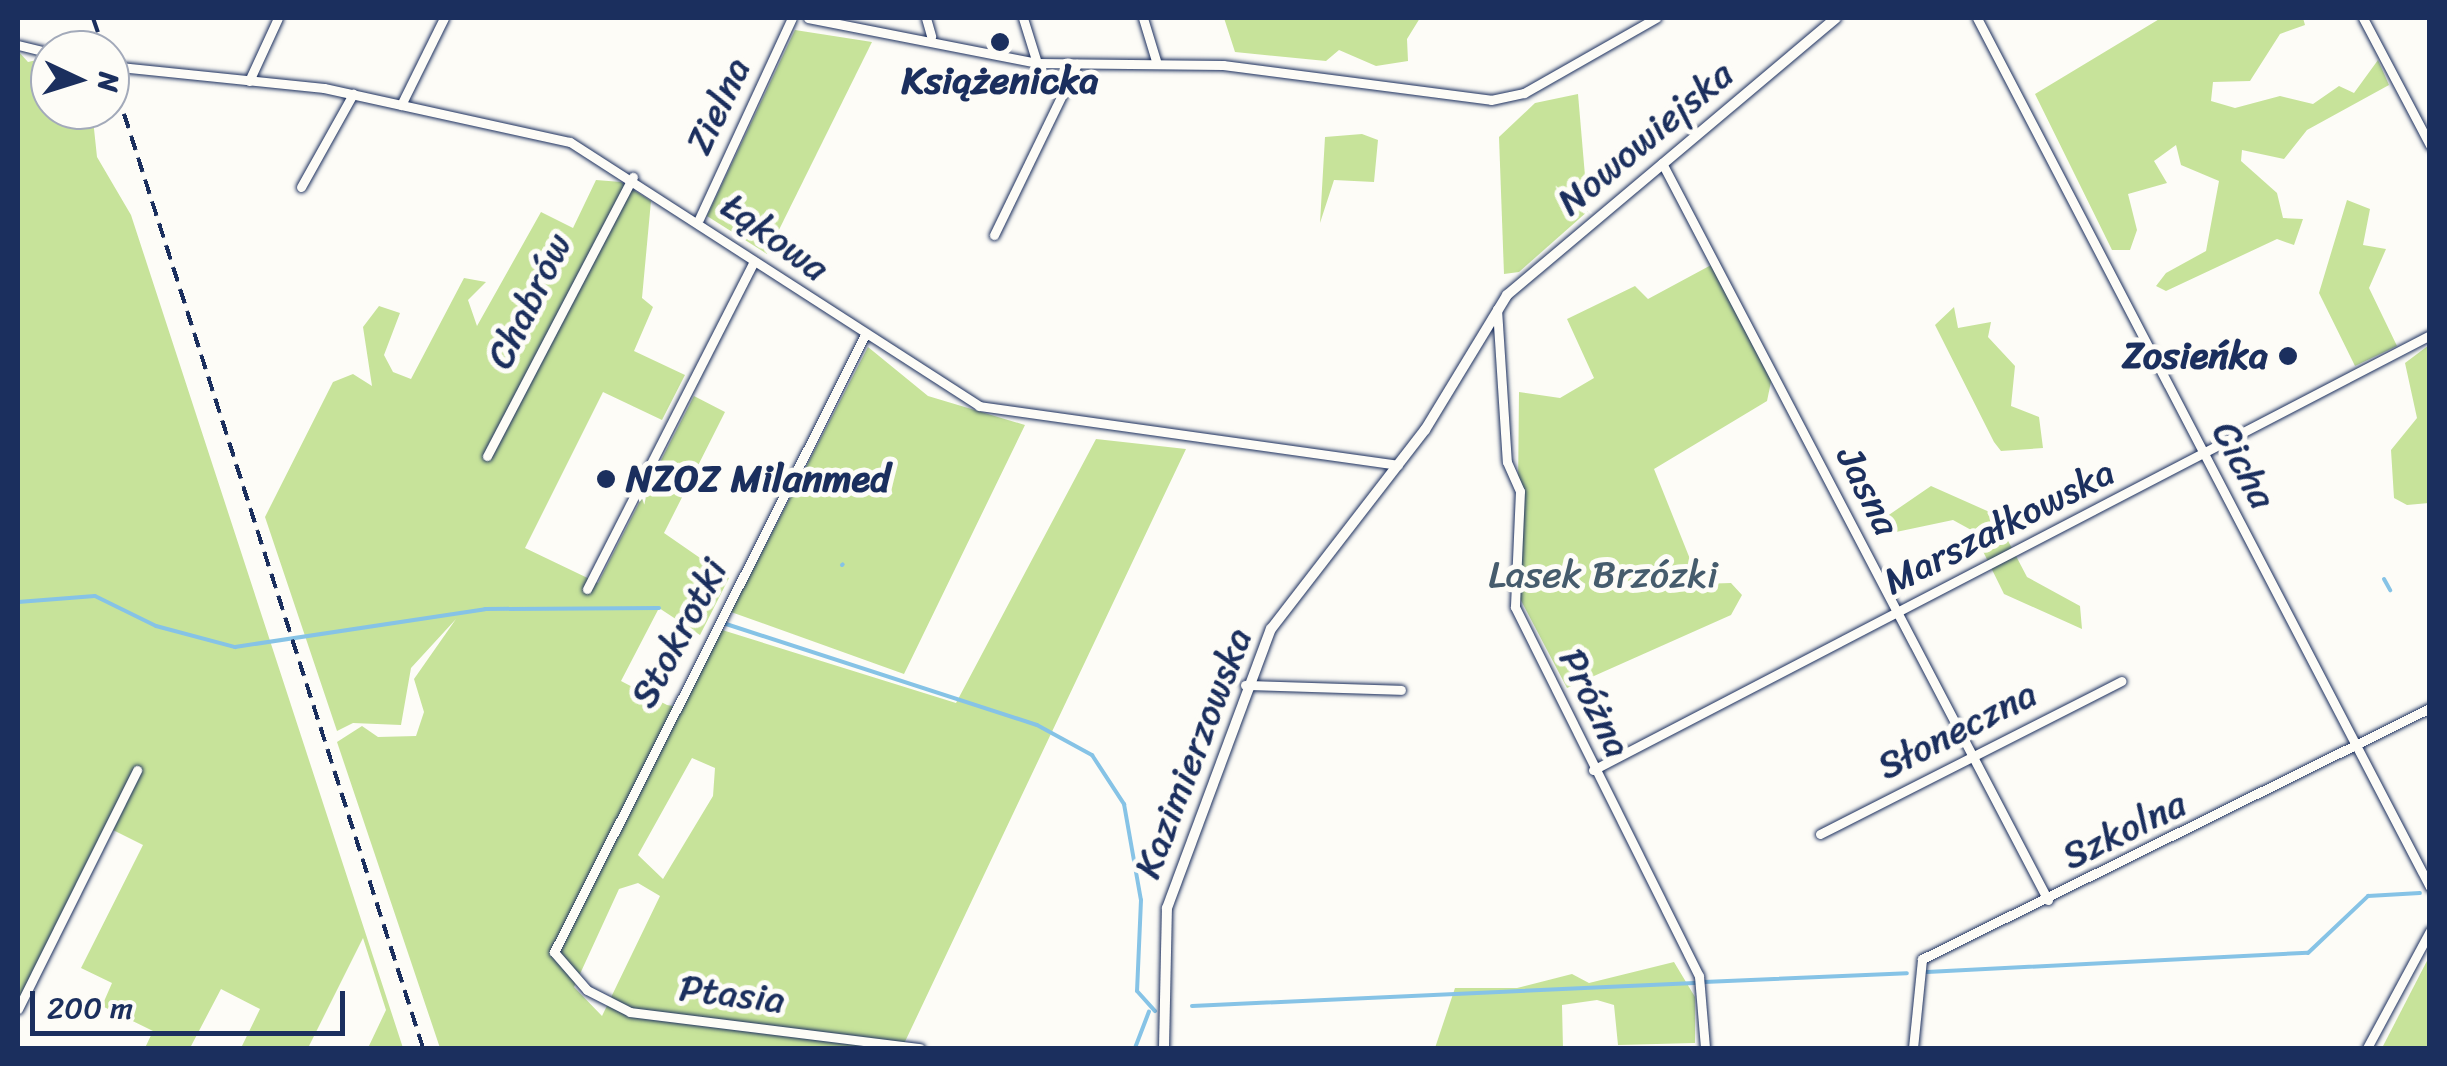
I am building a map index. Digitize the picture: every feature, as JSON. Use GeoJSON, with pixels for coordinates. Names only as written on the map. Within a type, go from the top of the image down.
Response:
{"type":"FeatureCollection","features":[{"type":"Feature","properties":{"kind":"street"},"geometry":{"type":"LineString","coordinates":[[249,80],[278,18]]}},
{"type":"Feature","properties":{"kind":"street"},"geometry":{"type":"LineString","coordinates":[[401,104],[444,18]]}},
{"type":"Feature","properties":{"kind":"street","name":"Zielna"},"geometry":{"type":"LineString","coordinates":[[699,219],[792,18]]}},
{"type":"Feature","properties":{"kind":"street"},"geometry":{"type":"LineString","coordinates":[[810,18],[932,36],[1037,63],[1157,64],[1491,100],[1524,93],[1656,18]]}},
{"type":"Feature","properties":{"kind":"street"},"geometry":{"type":"LineString","coordinates":[[926,18],[932,36]]}},
{"type":"Feature","properties":{"kind":"street"},"geometry":{"type":"LineString","coordinates":[[1022,18],[1037,63]]}},
{"type":"Feature","properties":{"kind":"street"},"geometry":{"type":"LineString","coordinates":[[1142,18],[1157,64]]}},
{"type":"Feature","properties":{"kind":"street","name":"Nowowiejska"},"geometry":{"type":"LineString","coordinates":[[1497,310],[1662,163],[1836,18]]}},
{"type":"Feature","properties":{"kind":"street","name":"Cicha"},"geometry":{"type":"LineString","coordinates":[[1977,18],[2430,886]]}},
{"type":"Feature","properties":{"kind":"street"},"geometry":{"type":"LineString","coordinates":[[2363,18],[2430,145]]}},
{"type":"Feature","properties":{"kind":"street"},"geometry":{"type":"LineString","coordinates":[[994,236],[1078,64]]}},
{"type":"Feature","properties":{"kind":"street","name":"Łąkowa"},"geometry":{"type":"LineString","coordinates":[[130,68],[353,94],[570,142],[633,176],[699,219],[923,378],[1005,414],[1398,466]]}},
{"type":"Feature","properties":{"kind":"street"},"geometry":{"type":"LineString","coordinates":[[301,187],[353,94]]}},
{"type":"Feature","properties":{"kind":"street","name":"Jasna"},"geometry":{"type":"LineString","coordinates":[[1662,163],[2048,900]]}},
{"type":"Feature","properties":{"kind":"street","name":"Chabrów"},"geometry":{"type":"LineString","coordinates":[[486,456],[633,176]]}},
{"type":"Feature","properties":{"kind":"street"},"geometry":{"type":"LineString","coordinates":[[586,589],[754,260]]}},
{"type":"Feature","properties":{"kind":"street","name":"Kazimierzowska"},"geometry":{"type":"LineString","coordinates":[[1164,1048],[1167,908],[1245,685],[1282,612],[1398,466],[1497,310]]}},
{"type":"Feature","properties":{"kind":"street","name":"Próżna"},"geometry":{"type":"LineString","coordinates":[[1497,310],[1507,462],[1520,490],[1515,608],[1699,976],[1705,1048]]}},
{"type":"Feature","properties":{"kind":"street","name":"Marszałkowska"},"geometry":{"type":"LineString","coordinates":[[1594,770],[2430,335]]}},
{"type":"Feature","properties":{"kind":"street","name":"Stokrotki"},"geometry":{"type":"LineString","coordinates":[[554,958],[564,920],[864,337]]}},
{"type":"Feature","properties":{"kind":"street","name":"Słoneczna"},"geometry":{"type":"LineString","coordinates":[[1820,834],[2121,681]]}},
{"type":"Feature","properties":{"kind":"street"},"geometry":{"type":"LineString","coordinates":[[1245,685],[1401,690]]}},
{"type":"Feature","properties":{"kind":"street","name":"Szkolna"},"geometry":{"type":"LineString","coordinates":[[1914,1048],[1922,959],[2430,708]]}},
{"type":"Feature","properties":{"kind":"street"},"geometry":{"type":"LineString","coordinates":[[18,1010],[137,770]]}},
{"type":"Feature","properties":{"kind":"street"},"geometry":{"type":"LineString","coordinates":[[2367,1048],[2430,931]]}},
{"type":"Feature","properties":{"kind":"street","name":"Ptasia"},"geometry":{"type":"LineString","coordinates":[[554,958],[586,990],[630,1012],[920,1048]]}},
{"type":"Feature","properties":{"kind":"green space"},"geometry":{"type":"Polygon","coordinates":[[[1224,18],[1420,18],[1407,39],[1408,61],[1376,66],[1339,50],[1326,61],[1235,52],[1224,18]]]}},
{"type":"Feature","properties":{"kind":"green space"},"geometry":{"type":"Polygon","coordinates":[[[2161,18],[2303,18],[2305,25],[2280,34],[2250,81],[2213,82],[2211,101],[2235,108],[2280,96],[2313,104],[2339,86],[2354,93],[2378,60],[2389,85],[2307,130],[2284,159],[2242,150],[2241,161],[2277,193],[2283,218],[2303,219],[2294,245],[2277,239],[2166,291],[2156,286],[2166,273],[2206,251],[2219,181],[2181,165],[2176,145],[2154,161],[2167,183],[2128,194],[2137,230],[2130,250],[2112,250],[2035,94],[2161,18]]]}},
{"type":"Feature","properties":{"kind":"green space"},"geometry":{"type":"Polygon","coordinates":[[[795,30],[872,42],[767,254],[707,216],[795,30]]]}},
{"type":"Feature","properties":{"kind":"green space"},"geometry":{"type":"Polygon","coordinates":[[[18,51],[30,62],[30,130],[94,130],[97,157],[131,215],[403,1048],[368,1048],[386,1010],[363,938],[308,1048],[241,1048],[260,1009],[221,989],[190,1048],[145,1048],[153,1031],[102,1006],[112,983],[81,968],[143,845],[113,830],[18,1018],[18,51]]]}},
{"type":"Feature","properties":{"kind":"green space"},"geometry":{"type":"Polygon","coordinates":[[[1578,94],[1588,211],[1519,272],[1504,274],[1499,137],[1535,103],[1578,94]]]}},
{"type":"Feature","properties":{"kind":"green space"},"geometry":{"type":"Polygon","coordinates":[[[1362,134],[1378,140],[1374,182],[1334,180],[1320,223],[1325,137],[1362,134]]]}},
{"type":"Feature","properties":{"kind":"green space"},"geometry":{"type":"Polygon","coordinates":[[[596,180],[621,182],[651,201],[642,298],[653,307],[634,351],[685,375],[662,420],[603,392],[525,548],[598,583],[694,396],[725,412],[664,533],[729,578],[700,635],[659,608],[621,681],[667,705],[679,707],[719,629],[956,703],[1096,439],[1186,449],[902,1048],[440,1048],[337,742],[362,726],[378,737],[416,736],[424,712],[414,679],[456,619],[411,668],[401,725],[353,723],[337,731],[265,517],[333,382],[353,374],[372,386],[363,327],[379,306],[400,313],[384,355],[393,372],[411,379],[464,278],[486,282],[468,300],[477,326],[541,212],[573,228],[596,180]],[[692,758],[638,855],[663,879],[713,796],[715,768],[692,758]],[[638,883],[619,889],[574,987],[602,1016],[660,896],[638,883]]]}},
{"type":"Feature","properties":{"kind":"green space"},"geometry":{"type":"Polygon","coordinates":[[[2347,200],[2370,209],[2363,245],[2386,249],[2369,288],[2397,346],[2355,366],[2319,293],[2347,200]]]}},
{"type":"Feature","properties":{"kind":"green space","name":"Lasek Brzózki"},"geometry":{"type":"Polygon","coordinates":[[[1713,264],[1772,377],[1767,401],[1654,469],[1700,584],[1731,583],[1742,595],[1731,615],[1567,688],[1517,593],[1519,392],[1560,398],[1594,378],[1567,319],[1635,286],[1648,299],[1713,264]]]}},
{"type":"Feature","properties":{"kind":"green space"},"geometry":{"type":"Polygon","coordinates":[[[1954,307],[1958,328],[1991,322],[1988,337],[2015,366],[2011,406],[2039,417],[2043,448],[2001,451],[1994,442],[1935,325],[1954,307]]]}},
{"type":"Feature","properties":{"kind":"green space"},"geometry":{"type":"Polygon","coordinates":[[[2429,345],[2429,503],[2407,505],[2394,498],[2391,450],[2417,418],[2405,363],[2429,345]]]}},
{"type":"Feature","properties":{"kind":"green space"},"geometry":{"type":"Polygon","coordinates":[[[868,347],[928,396],[1025,425],[904,674],[731,612],[868,347]]]}},
{"type":"Feature","properties":{"kind":"green space"},"geometry":{"type":"Polygon","coordinates":[[[1931,486],[1994,514],[2027,577],[2080,606],[2082,629],[2004,594],[1973,531],[1953,520],[1877,536],[1880,521],[1931,486]]]}},
{"type":"Feature","properties":{"kind":"green space"},"geometry":{"type":"Polygon","coordinates":[[[2429,957],[2429,1048],[2382,1048],[2429,957]]]}},
{"type":"Feature","properties":{"kind":"green space"},"geometry":{"type":"Polygon","coordinates":[[[1674,962],[1695,997],[1695,1043],[1618,1045],[1614,1005],[1597,1000],[1562,1005],[1563,1048],[1435,1048],[1455,988],[1517,988],[1572,974],[1589,983],[1674,962]]]}},
{"type":"Feature","properties":{"kind":"waterway"},"geometry":{"type":"LineString","coordinates":[[2384,579],[2390,590]]}},
{"type":"Feature","properties":{"kind":"waterway"},"geometry":{"type":"LineString","coordinates":[[18,602],[95,596],[156,626],[235,647],[485,609],[659,608]]}},
{"type":"Feature","properties":{"kind":"waterway"},"geometry":{"type":"LineString","coordinates":[[723,623],[1037,725],[1092,755],[1124,804],[1141,900],[1137,991],[1155,1011]]}},
{"type":"Feature","properties":{"kind":"waterway"},"geometry":{"type":"LineString","coordinates":[[1927,972],[2308,953],[2368,896],[2420,893]]}},
{"type":"Feature","properties":{"kind":"waterway"},"geometry":{"type":"LineString","coordinates":[[1704,982],[1907,973]]}},
{"type":"Feature","properties":{"kind":"waterway"},"geometry":{"type":"LineString","coordinates":[[1192,1006],[1694,983]]}},
{"type":"Feature","properties":{"kind":"waterway"},"geometry":{"type":"LineString","coordinates":[[1135,1048],[1149,1012]]}},
{"type":"Feature","properties":{"kind":"railway"},"geometry":{"type":"LineString","coordinates":[[93,18],[97,30]]}},
{"type":"Feature","properties":{"kind":"railway"},"geometry":{"type":"LineString","coordinates":[[129,130],[423,1048]]}},
{"type":"Feature","properties":{"kind":"place","name":"Książenicka"},"geometry":{"type":"Point","coordinates":[1000,42]}},
{"type":"Feature","properties":{"kind":"place","name":"Zosieńka"},"geometry":{"type":"Point","coordinates":[2288,356]}},
{"type":"Feature","properties":{"kind":"place","name":"NZOZ Milanmed"},"geometry":{"type":"Point","coordinates":[606,479]}}]}
